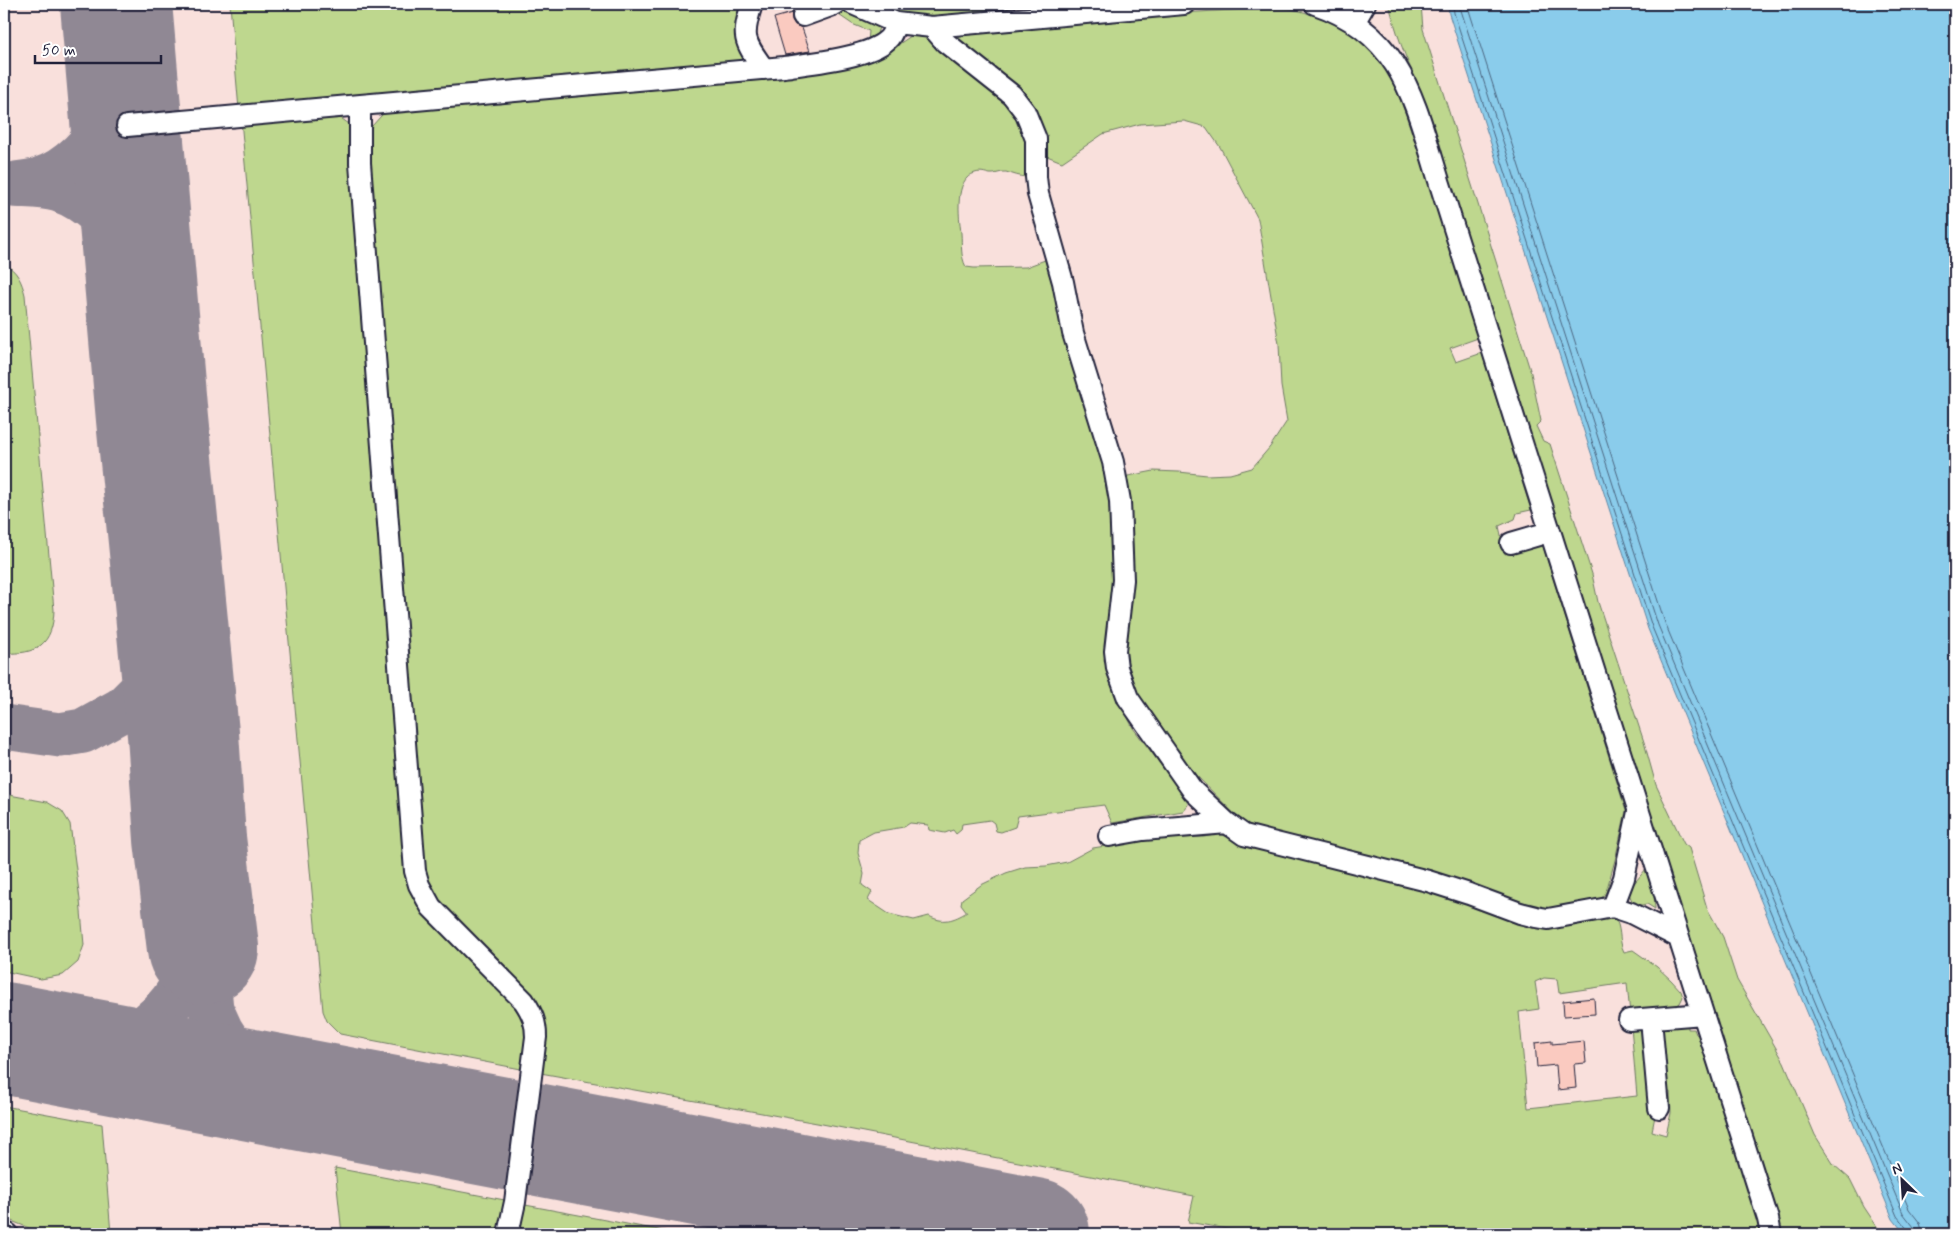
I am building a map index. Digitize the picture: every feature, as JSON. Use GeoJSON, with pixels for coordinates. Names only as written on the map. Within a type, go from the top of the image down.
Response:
{"type":"FeatureCollection","features":[{"type":"Feature","properties":{"kind":"lane"},"geometry":{"type":"LineString","coordinates":[[752,4],[746,23],[746,42],[764,69]]}},
{"type":"Feature","properties":{"kind":"lane"},"geometry":{"type":"LineString","coordinates":[[803,16],[836,4]]}},
{"type":"Feature","properties":{"kind":"lane"},"geometry":{"type":"LineString","coordinates":[[853,4],[896,23],[932,27],[1072,8],[1184,4]]}},
{"type":"Feature","properties":{"kind":"lane"},"geometry":{"type":"LineString","coordinates":[[1315,4],[1326,7],[1371,36],[1387,51],[1408,86],[1438,175],[1549,532],[1768,1219],[1771,1234]]}},
{"type":"Feature","properties":{"kind":"lane"},"geometry":{"type":"LineString","coordinates":[[1354,24],[1366,4]]}},
{"type":"Feature","properties":{"kind":"lane"},"geometry":{"type":"LineString","coordinates":[[127,126],[764,69],[818,62],[869,51],[888,39],[896,23]]}},
{"type":"Feature","properties":{"kind":"lane"},"geometry":{"type":"LineString","coordinates":[[932,27],[945,42],[1012,94],[1031,123],[1036,139],[1038,194],[1063,282],[1073,333],[1113,462],[1120,501],[1123,580],[1115,651],[1118,668],[1128,698],[1193,791],[1244,836],[1428,881],[1520,913],[1548,919],[1613,907],[1631,913],[1678,937]]}},
{"type":"Feature","properties":{"kind":"lane"},"geometry":{"type":"LineString","coordinates":[[360,105],[360,163],[415,871],[419,885],[431,907],[519,996],[532,1013],[536,1025],[515,1202],[508,1234]]}},
{"type":"Feature","properties":{"kind":"lane"},"geometry":{"type":"LineString","coordinates":[[1511,543],[1549,532]]}},
{"type":"Feature","properties":{"kind":"lane"},"geometry":{"type":"LineString","coordinates":[[1613,907],[1624,878],[1638,811]]}},
{"type":"Feature","properties":{"kind":"lane"},"geometry":{"type":"LineString","coordinates":[[1109,836],[1143,830],[1227,823]]}},
{"type":"Feature","properties":{"kind":"lane"},"geometry":{"type":"LineString","coordinates":[[1629,1020],[1703,1014]]}},
{"type":"Feature","properties":{"kind":"lane"},"geometry":{"type":"LineString","coordinates":[[1650,1019],[1660,1108]]}},
{"type":"Feature","properties":{"kind":"lane"},"geometry":{"type":"LineString","coordinates":[[4,1232],[8,1234]]}},
{"type":"Feature","properties":{"kind":"shaded area"},"geometry":{"type":"Polygon","coordinates":[[[4,4],[1448,4],[1648,629],[1893,1219],[1905,1234],[4,1234],[4,4]]]}},
{"type":"Feature","properties":{"kind":"green space"},"geometry":{"type":"Polygon","coordinates":[[[230,4],[746,4],[751,64],[239,110],[230,4]]]}},
{"type":"Feature","properties":{"kind":"green space"},"geometry":{"type":"Polygon","coordinates":[[[872,4],[1028,4],[978,13],[926,17],[893,13],[872,4]]]}},
{"type":"Feature","properties":{"kind":"green space"},"geometry":{"type":"Polygon","coordinates":[[[1389,4],[1421,4],[1423,29],[1531,373],[1541,421],[1536,426],[1543,441],[1550,444],[1592,574],[1598,602],[1644,742],[1656,785],[1684,844],[1689,848],[1707,908],[1723,937],[1737,980],[1784,1062],[1815,1135],[1834,1165],[1850,1179],[1864,1207],[1882,1234],[1781,1234],[1771,1192],[1560,533],[1496,324],[1418,84],[1401,45],[1389,4]]]}},
{"type":"Feature","properties":{"kind":"green space"},"geometry":{"type":"Polygon","coordinates":[[[1278,7],[1305,12],[1344,29],[1376,57],[1397,91],[1478,338],[1450,348],[1456,362],[1482,353],[1531,510],[1517,513],[1515,519],[1499,526],[1505,554],[1542,543],[1626,811],[1615,860],[1606,892],[1601,900],[1568,907],[1534,911],[1513,900],[1452,878],[1252,832],[1188,767],[1138,697],[1122,642],[1123,477],[1154,471],[1207,475],[1230,474],[1252,468],[1270,447],[1287,421],[1281,386],[1279,344],[1258,219],[1220,147],[1206,127],[1184,121],[1140,124],[1103,134],[1062,162],[1047,156],[1044,137],[949,36],[1136,16],[1278,7]]]}},
{"type":"Feature","properties":{"kind":"green space"},"geometry":{"type":"Polygon","coordinates":[[[847,10],[879,27],[876,37],[868,42],[869,31],[852,24],[833,11],[847,10]]]}},
{"type":"Feature","properties":{"kind":"green space"},"geometry":{"type":"Polygon","coordinates":[[[911,36],[926,36],[1008,100],[1027,139],[1028,177],[1006,172],[992,174],[979,172],[968,177],[964,183],[959,199],[963,258],[966,267],[974,268],[1026,267],[1045,260],[1105,461],[1115,529],[1118,578],[1104,660],[1111,684],[1133,728],[1186,798],[1188,805],[1183,811],[1112,823],[1104,805],[1018,816],[1015,827],[1001,832],[996,831],[994,823],[990,820],[962,824],[961,830],[956,834],[953,830],[945,833],[929,830],[928,825],[910,823],[904,827],[874,832],[859,840],[858,853],[864,874],[862,885],[872,892],[868,900],[889,914],[914,920],[929,916],[939,920],[948,920],[967,912],[961,904],[962,899],[981,885],[1006,873],[1025,867],[1067,862],[1093,848],[1142,840],[1204,837],[1219,834],[1306,861],[1355,871],[1546,923],[1614,917],[1618,925],[1624,952],[1633,950],[1657,967],[1681,991],[1683,997],[1680,1003],[1670,1011],[1630,1014],[1627,983],[1559,993],[1557,979],[1544,978],[1535,982],[1539,1009],[1519,1012],[1528,1108],[1637,1096],[1631,1026],[1646,1026],[1656,1111],[1652,1131],[1666,1135],[1671,1113],[1670,1092],[1662,1093],[1658,1027],[1688,1025],[1688,1029],[1694,1029],[1699,1036],[1762,1234],[1255,1234],[1188,1222],[1194,1196],[817,1123],[535,1072],[540,1035],[425,890],[366,140],[372,126],[389,107],[887,52],[911,36]]]}},
{"type":"Feature","properties":{"kind":"green space"},"geometry":{"type":"Polygon","coordinates":[[[335,114],[352,126],[409,872],[529,1019],[526,1070],[340,1034],[327,1021],[323,1011],[241,120],[335,114]]]}},
{"type":"Feature","properties":{"kind":"green space"},"geometry":{"type":"Polygon","coordinates":[[[4,264],[18,277],[25,295],[54,610],[50,631],[41,645],[26,652],[16,653],[4,653],[4,264]]]}},
{"type":"Feature","properties":{"kind":"green space"},"geometry":{"type":"Polygon","coordinates":[[[4,794],[47,802],[62,811],[70,824],[84,945],[78,962],[63,975],[41,979],[4,971],[4,794]]]}},
{"type":"Feature","properties":{"kind":"green space"},"geometry":{"type":"Polygon","coordinates":[[[1646,869],[1654,895],[1655,909],[1647,904],[1633,903],[1629,894],[1631,887],[1646,869]]]}},
{"type":"Feature","properties":{"kind":"green space"},"geometry":{"type":"Polygon","coordinates":[[[4,1106],[102,1124],[111,1234],[55,1234],[29,1228],[4,1218],[4,1106]]]}},
{"type":"Feature","properties":{"kind":"green space"},"geometry":{"type":"Polygon","coordinates":[[[335,1168],[510,1201],[503,1234],[342,1234],[335,1168]]]}},
{"type":"Feature","properties":{"kind":"green space"},"geometry":{"type":"Polygon","coordinates":[[[520,1204],[680,1234],[513,1234],[520,1204]]]}},
{"type":"Feature","properties":{"kind":"water"},"geometry":{"type":"Polygon","coordinates":[[[1448,4],[1955,4],[1955,1234],[1905,1234],[1893,1219],[1648,629],[1449,14],[1448,4]]]}},
{"type":"Feature","properties":{"kind":"building"},"geometry":{"type":"Polygon","coordinates":[[[792,13],[792,20],[795,25],[802,28],[810,51],[785,55],[774,18],[792,13]]]}},
{"type":"Feature","properties":{"kind":"building"},"geometry":{"type":"Polygon","coordinates":[[[1594,998],[1595,1014],[1564,1016],[1563,1001],[1594,998]]]}},
{"type":"Feature","properties":{"kind":"building"},"geometry":{"type":"Polygon","coordinates":[[[1552,1041],[1552,1044],[1584,1041],[1586,1063],[1574,1064],[1576,1088],[1558,1090],[1556,1065],[1537,1067],[1535,1043],[1552,1041]]]}},
{"type":"Feature","properties":{"kind":"taxiway"},"geometry":{"type":"LineString","coordinates":[[16,184],[39,180],[60,170],[81,154],[105,123],[112,102],[115,81],[118,27]]}},
{"type":"Feature","properties":{"kind":"taxiway"},"geometry":{"type":"LineString","coordinates":[[13,185],[48,187],[81,200],[109,225],[123,245],[132,262],[135,276],[147,407],[152,419]]}},
{"type":"Feature","properties":{"kind":"taxiway"},"geometry":{"type":"LineString","coordinates":[[4,727],[60,735],[83,731],[123,709],[143,689],[158,664],[166,621],[152,462],[154,438]]}},
{"type":"Feature","properties":{"kind":"taxiway"},"geometry":{"type":"LineString","coordinates":[[183,734],[180,768],[187,843]]}},
{"type":"Feature","properties":{"kind":"taxiway"},"geometry":{"type":"LineString","coordinates":[[188,812],[195,839],[211,1009],[221,1031],[234,1051],[251,1068],[289,1088],[464,1125]]}},
{"type":"Feature","properties":{"kind":"taxiway"},"geometry":{"type":"LineString","coordinates":[[4,1034],[57,1045],[91,1047],[106,1045],[135,1033],[161,1014],[180,989],[190,963],[195,935]]}},
{"type":"Feature","properties":{"kind":"runway"},"geometry":{"type":"LineString","coordinates":[[116,4],[152,419],[183,734],[190,839],[203,948]]}},
{"type":"Feature","properties":{"kind":"runway"},"geometry":{"type":"LineString","coordinates":[[4,1038],[1034,1234]]}}]}
